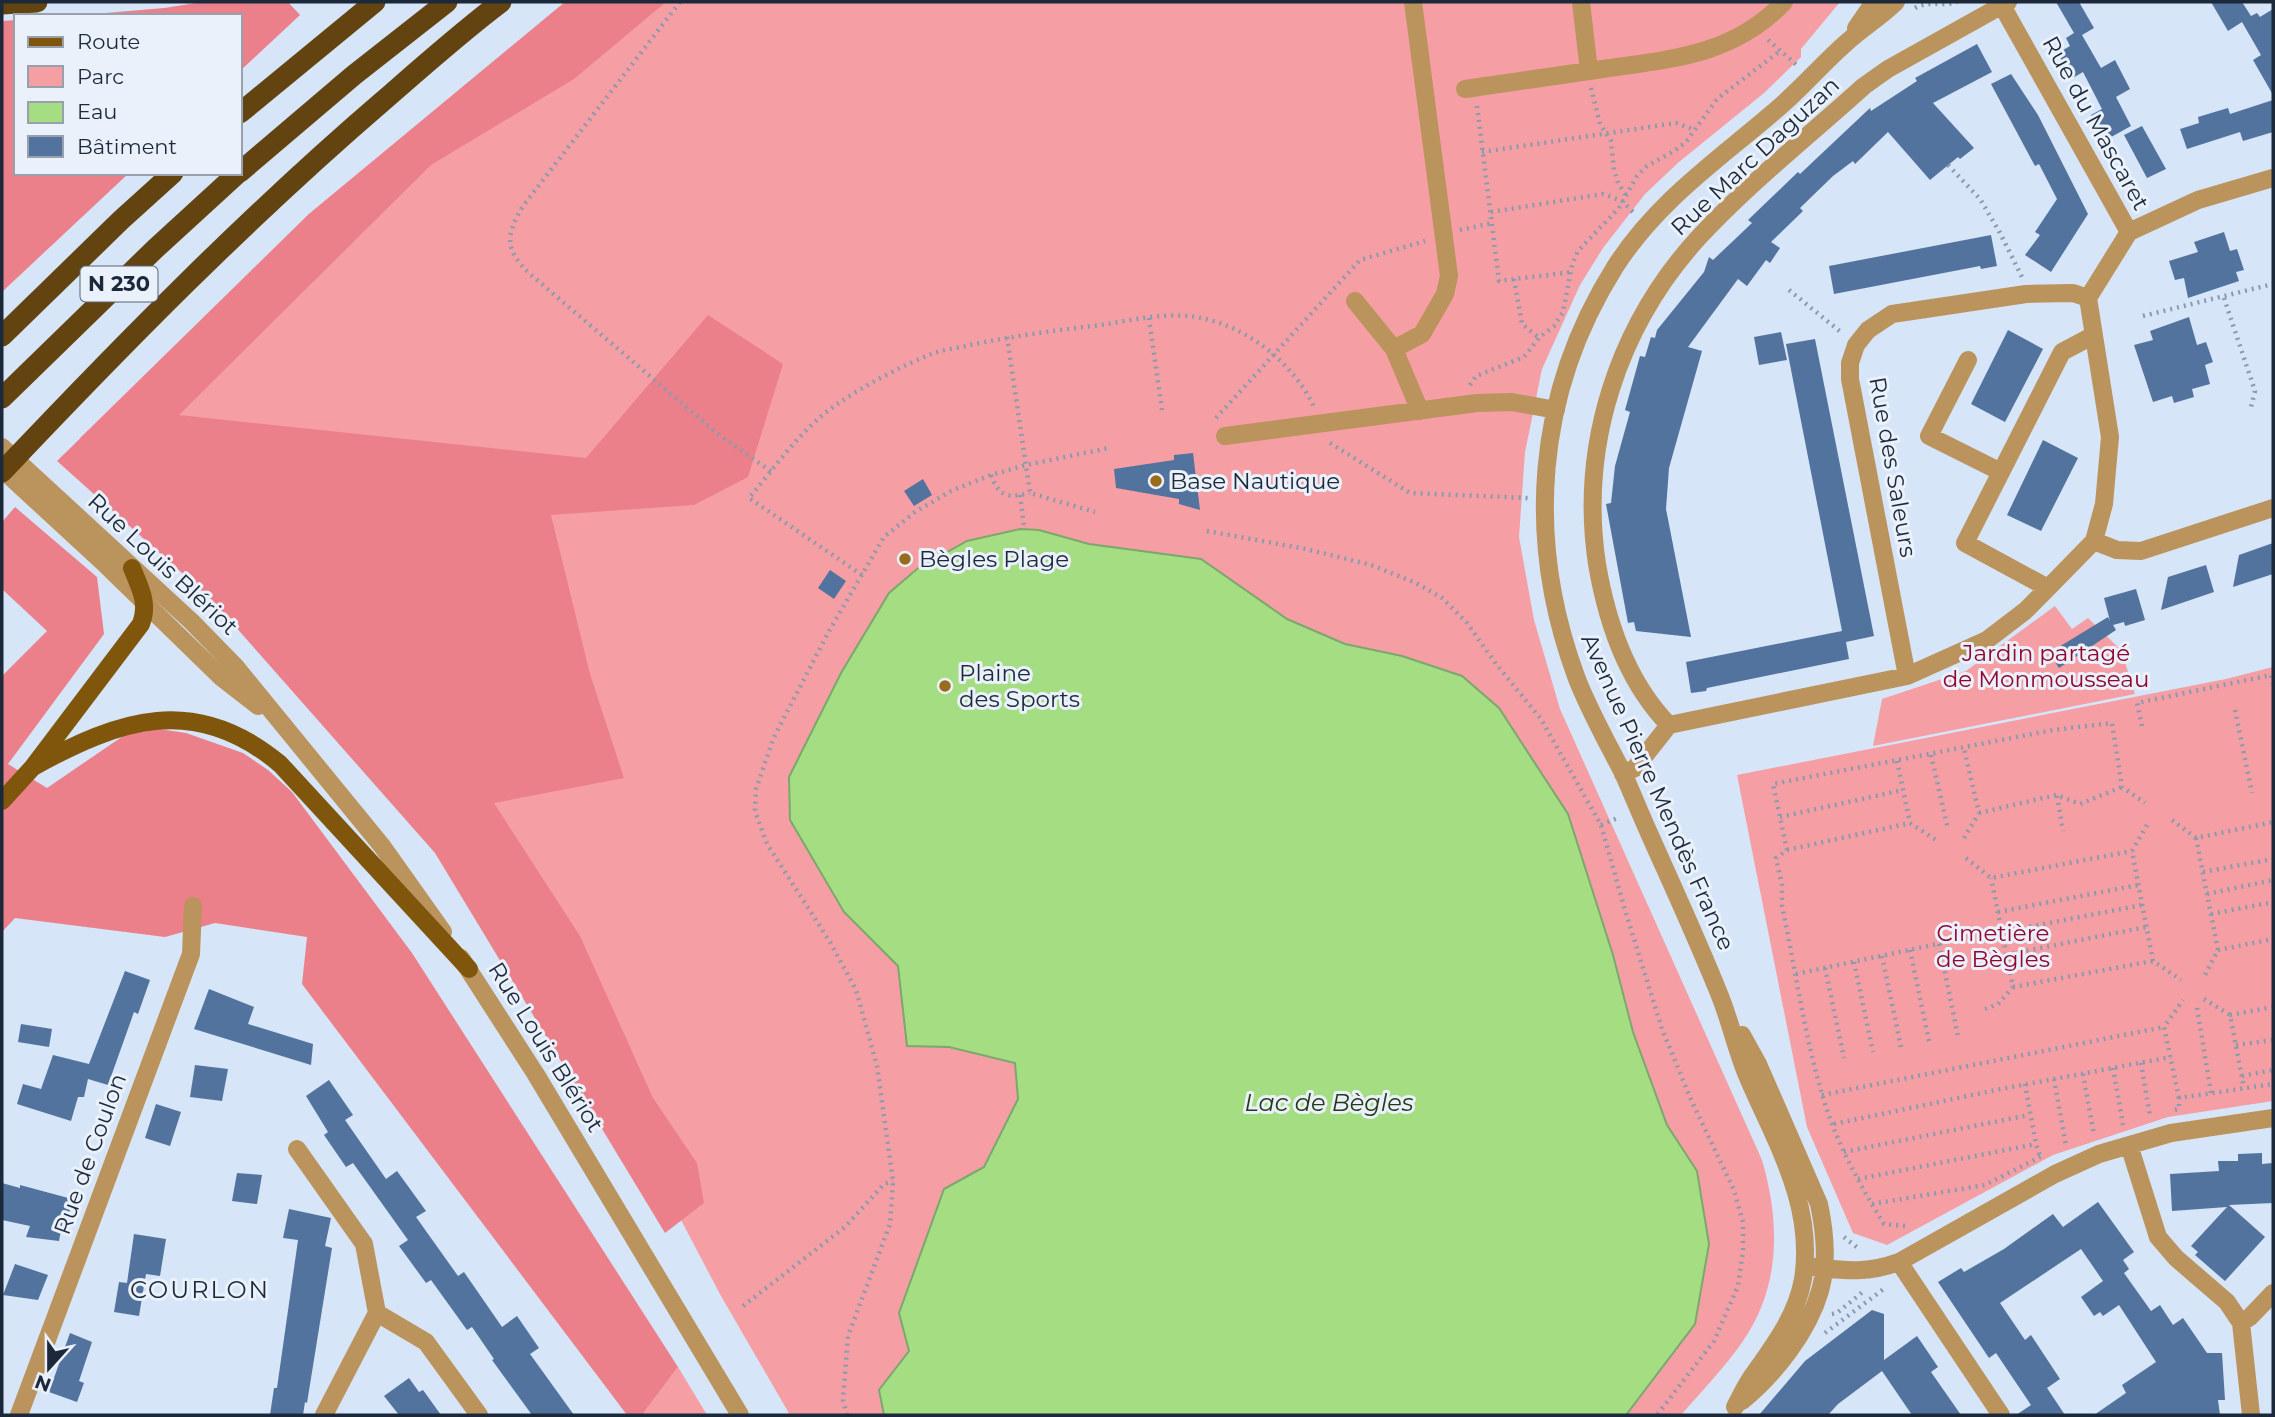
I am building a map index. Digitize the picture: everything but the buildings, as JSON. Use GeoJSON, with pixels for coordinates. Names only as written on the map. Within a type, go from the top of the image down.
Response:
{"type":"FeatureCollection","features":[{"type":"Feature","properties":{"kind":"highway"},"geometry":{"type":"LineString","coordinates":[[2,4],[37,2]]}},
{"type":"Feature","properties":{"kind":"highway"},"geometry":{"type":"LineString","coordinates":[[242,111],[375,2]]}},
{"type":"Feature","properties":{"kind":"highway","name":"N 230"},"geometry":{"type":"LineString","coordinates":[[242,170],[354,75],[447,2]]}},
{"type":"Feature","properties":{"kind":"highway"},"geometry":{"type":"LineString","coordinates":[[2,470],[199,269],[325,150],[468,27],[501,2]]}},
{"type":"Feature","properties":{"kind":"highway","name":"N 230"},"geometry":{"type":"LineString","coordinates":[[2,336],[171,175]]}},
{"type":"Feature","properties":{"kind":"highway","name":"N 230"},"geometry":{"type":"LineString","coordinates":[[2,398],[155,249],[237,175]]}},
{"type":"Feature","properties":{"kind":"main road"},"geometry":{"type":"LineString","coordinates":[[2,801],[33,767],[135,632],[145,613],[146,602],[132,568]]}},
{"type":"Feature","properties":{"kind":"main road"},"geometry":{"type":"LineString","coordinates":[[33,767],[78,743],[119,727],[144,722],[207,725],[234,734],[258,746],[280,764],[469,969]]}},
{"type":"Feature","properties":{"kind":"street"},"geometry":{"type":"LineString","coordinates":[[1394,349],[1422,334],[1445,294],[1449,276],[1413,2]]}},
{"type":"Feature","properties":{"kind":"street"},"geometry":{"type":"LineString","coordinates":[[1581,2],[1589,71]]}},
{"type":"Feature","properties":{"kind":"street"},"geometry":{"type":"LineString","coordinates":[[1470,89],[1689,56],[1717,48],[1757,27],[1784,2]]}},
{"type":"Feature","properties":{"kind":"street","name":"Avenue Pierre Mendès France"},"geometry":{"type":"LineString","coordinates":[[1845,43],[1874,2]]}},
{"type":"Feature","properties":{"kind":"street","name":"Avenue Pierre Mendès France"},"geometry":{"type":"LineString","coordinates":[[1731,1411],[1791,1315],[1802,1285],[1805,1266],[1804,1217],[1793,1178],[1745,1069],[1722,1000],[1623,774],[1587,701],[1563,638],[1547,567],[1544,500],[1547,456],[1564,377],[1586,321],[1615,268],[1639,233],[1681,188],[1811,79],[1845,43],[1896,2]]}},
{"type":"Feature","properties":{"kind":"street","name":"Rue du Mascaret"},"geometry":{"type":"LineString","coordinates":[[2003,3],[2129,232]]}},
{"type":"Feature","properties":{"kind":"street","name":"Rue Marc Daguzan"},"geometry":{"type":"LineString","coordinates":[[1669,725],[1634,681],[1617,640],[1600,583],[1592,532],[1591,503],[1601,425],[1611,385],[1629,338],[1665,281],[1699,237],[1864,86],[1888,69],[2003,3]]}},
{"type":"Feature","properties":{"kind":"street"},"geometry":{"type":"LineString","coordinates":[[1623,774],[1635,768],[1669,725],[1907,676],[1987,640],[2025,611],[2094,541],[2104,504],[2109,437],[2088,298],[2129,232],[2198,200],[2273,178]]}},
{"type":"Feature","properties":{"kind":"street"},"geometry":{"type":"LineString","coordinates":[[1856,345],[1868,330],[1892,314],[2026,294],[2073,293],[2088,298]]}},
{"type":"Feature","properties":{"kind":"street"},"geometry":{"type":"LineString","coordinates":[[1355,301],[1394,349],[1420,411]]}},
{"type":"Feature","properties":{"kind":"street"},"geometry":{"type":"LineString","coordinates":[[2048,588],[1965,543],[2062,352],[2094,335]]}},
{"type":"Feature","properties":{"kind":"street","name":"Rue des Saleurs"},"geometry":{"type":"LineString","coordinates":[[1856,345],[1850,363],[1850,380],[1907,676]]}},
{"type":"Feature","properties":{"kind":"street"},"geometry":{"type":"LineString","coordinates":[[1968,360],[1929,436],[2001,472]]}},
{"type":"Feature","properties":{"kind":"street"},"geometry":{"type":"LineString","coordinates":[[1218,430],[1322,424],[1467,405],[1512,402],[1556,411]]}},
{"type":"Feature","properties":{"kind":"street","name":"Rue Louis Blériot"},"geometry":{"type":"LineString","coordinates":[[2,447],[31,486],[222,678],[282,726]]}},
{"type":"Feature","properties":{"kind":"street","name":"Rue Louis Blériot"},"geometry":{"type":"LineString","coordinates":[[2,470],[31,486],[132,568],[192,622],[235,666],[382,846],[469,969],[535,1073],[740,1415]]}},
{"type":"Feature","properties":{"kind":"street"},"geometry":{"type":"LineString","coordinates":[[2094,541],[2118,550],[2141,551],[2273,508]]}},
{"type":"Feature","properties":{"kind":"street","name":"Rue de Coulon"},"geometry":{"type":"LineString","coordinates":[[19,1415],[191,954],[192,906]]}},
{"type":"Feature","properties":{"kind":"street","name":"Avenue Pierre Mendès France"},"geometry":{"type":"LineString","coordinates":[[1722,1000],[1758,1064],[1819,1204],[1823,1223],[1824,1268],[1821,1289],[1806,1321],[1777,1367],[1731,1411]]}},
{"type":"Feature","properties":{"kind":"street"},"geometry":{"type":"LineString","coordinates":[[1805,1266],[1871,1271],[1904,1269],[2055,1174],[2099,1154],[2171,1133],[2273,1118]]}},
{"type":"Feature","properties":{"kind":"street"},"geometry":{"type":"LineString","coordinates":[[2129,1145],[2158,1237],[2176,1258],[2227,1303],[2241,1323],[2250,1415]]}},
{"type":"Feature","properties":{"kind":"street"},"geometry":{"type":"LineString","coordinates":[[297,1149],[364,1244],[377,1313],[324,1415]]}},
{"type":"Feature","properties":{"kind":"street"},"geometry":{"type":"LineString","coordinates":[[1904,1269],[2001,1415]]}},
{"type":"Feature","properties":{"kind":"street"},"geometry":{"type":"LineString","coordinates":[[2241,1323],[2273,1293]]}},
{"type":"Feature","properties":{"kind":"street"},"geometry":{"type":"LineString","coordinates":[[377,1313],[426,1342],[479,1415]]}},
{"type":"Feature","properties":{"kind":"path"},"geometry":{"type":"LineString","coordinates":[[680,2],[523,206],[512,224],[510,242],[515,259],[530,274],[718,434],[772,471]]}},
{"type":"Feature","properties":{"kind":"path"},"geometry":{"type":"LineString","coordinates":[[1757,27],[1811,79]]}},
{"type":"Feature","properties":{"kind":"path"},"geometry":{"type":"LineString","coordinates":[[1467,405],[1470,383],[1476,376],[1524,358],[1539,338],[1555,326],[1563,312],[1578,251],[1606,223],[1637,176],[1647,166],[1686,142],[1717,99],[1780,51]]}},
{"type":"Feature","properties":{"kind":"path"},"geometry":{"type":"LineString","coordinates":[[1470,89],[1482,152],[1499,281],[1572,272]]}},
{"type":"Feature","properties":{"kind":"path"},"geometry":{"type":"LineString","coordinates":[[1592,98],[1600,124],[1611,141],[1616,177],[1626,195]]}},
{"type":"Feature","properties":{"kind":"path"},"geometry":{"type":"LineString","coordinates":[[1482,152],[1676,123],[1695,130]]}},
{"type":"Feature","properties":{"kind":"path"},"geometry":{"type":"LineString","coordinates":[[1948,165],[1980,200],[1993,220],[2023,279],[2026,294]]}},
{"type":"Feature","properties":{"kind":"path"},"geometry":{"type":"LineString","coordinates":[[1491,212],[1602,194],[1622,201]]}},
{"type":"Feature","properties":{"kind":"path"},"geometry":{"type":"LineString","coordinates":[[1218,430],[1273,355],[1360,260],[1406,248],[1443,234],[1492,223]]}},
{"type":"Feature","properties":{"kind":"path"},"geometry":{"type":"LineString","coordinates":[[1514,279],[1522,324],[1539,338]]}},
{"type":"Feature","properties":{"kind":"path"},"geometry":{"type":"LineString","coordinates":[[2143,316],[2273,284]]}},
{"type":"Feature","properties":{"kind":"path"},"geometry":{"type":"LineString","coordinates":[[1789,289],[1856,345]]}},
{"type":"Feature","properties":{"kind":"path"},"geometry":{"type":"LineString","coordinates":[[2224,298],[2255,391],[2250,411]]}},
{"type":"Feature","properties":{"kind":"path"},"geometry":{"type":"LineString","coordinates":[[862,575],[750,498],[797,441],[825,414],[855,394],[936,353],[1007,337],[1149,318],[1200,317],[1250,338],[1273,355],[1305,388],[1328,441],[1410,493],[1544,500]]}},
{"type":"Feature","properties":{"kind":"path"},"geometry":{"type":"LineString","coordinates":[[1149,318],[1162,410]]}},
{"type":"Feature","properties":{"kind":"path"},"geometry":{"type":"LineString","coordinates":[[1007,337],[1030,494]]}},
{"type":"Feature","properties":{"kind":"path"},"geometry":{"type":"LineString","coordinates":[[847,1415],[843,1400],[848,1335],[890,1224],[894,1181],[877,1066],[856,990],[830,942],[767,844],[755,811],[756,789],[774,737],[829,631],[884,537],[915,512],[951,491],[991,475],[1108,448]]}},
{"type":"Feature","properties":{"kind":"path"},"geometry":{"type":"LineString","coordinates":[[991,475],[997,489],[1006,495],[1030,494],[1095,512]]}},
{"type":"Feature","properties":{"kind":"path"},"geometry":{"type":"LineString","coordinates":[[1020,495],[1024,526]]}},
{"type":"Feature","properties":{"kind":"path"},"geometry":{"type":"LineString","coordinates":[[1206,531],[1306,549],[1371,565],[1416,583],[1442,598],[1467,623],[1541,719],[1601,825],[1662,1029],[1734,1190],[1743,1222],[1743,1251],[1738,1286],[1714,1341],[1657,1415]]}},
{"type":"Feature","properties":{"kind":"path"},"geometry":{"type":"LineString","coordinates":[[2141,726],[2137,703],[2271,675],[2273,684]]}},
{"type":"Feature","properties":{"kind":"path"},"geometry":{"type":"LineString","coordinates":[[2235,710],[2252,793]]}},
{"type":"Feature","properties":{"kind":"path"},"geometry":{"type":"LineString","coordinates":[[1787,850],[1773,784],[2053,730],[2112,723],[2122,787],[2145,803]]}},
{"type":"Feature","properties":{"kind":"path"},"geometry":{"type":"LineString","coordinates":[[1964,748],[1979,813],[1964,838]]}},
{"type":"Feature","properties":{"kind":"path"},"geometry":{"type":"LineString","coordinates":[[1931,755],[1948,829]]}},
{"type":"Feature","properties":{"kind":"path"},"geometry":{"type":"LineString","coordinates":[[1897,761],[1910,824]]}},
{"type":"Feature","properties":{"kind":"path"},"geometry":{"type":"LineString","coordinates":[[1623,774],[1617,793],[1628,818]]}},
{"type":"Feature","properties":{"kind":"path"},"geometry":{"type":"LineString","coordinates":[[1979,813],[2056,795],[2080,804],[2122,787]]}},
{"type":"Feature","properties":{"kind":"path"},"geometry":{"type":"LineString","coordinates":[[1780,817],[1903,790]]}},
{"type":"Feature","properties":{"kind":"path"},"geometry":{"type":"LineString","coordinates":[[2056,795],[2063,831]]}},
{"type":"Feature","properties":{"kind":"path"},"geometry":{"type":"LineString","coordinates":[[1601,825],[1620,817]]}},
{"type":"Feature","properties":{"kind":"path"},"geometry":{"type":"LineString","coordinates":[[2172,820],[2196,838],[2203,872],[2218,950],[2203,978]]}},
{"type":"Feature","properties":{"kind":"path"},"geometry":{"type":"LineString","coordinates":[[2196,838],[2273,822]]}},
{"type":"Feature","properties":{"kind":"path"},"geometry":{"type":"LineString","coordinates":[[1905,1226],[1884,1224],[1844,1152],[1822,1095],[1782,906],[1782,885],[1776,858],[1787,850],[1910,824],[1939,842]]}},
{"type":"Feature","properties":{"kind":"path"},"geometry":{"type":"LineString","coordinates":[[2147,825],[2132,851],[2153,961],[2181,980]]}},
{"type":"Feature","properties":{"kind":"path"},"geometry":{"type":"LineString","coordinates":[[1992,878],[2132,851]]}},
{"type":"Feature","properties":{"kind":"path"},"geometry":{"type":"LineString","coordinates":[[1966,858],[1992,878],[2013,987]]}},
{"type":"Feature","properties":{"kind":"path"},"geometry":{"type":"LineString","coordinates":[[2203,872],[2273,859]]}},
{"type":"Feature","properties":{"kind":"path"},"geometry":{"type":"LineString","coordinates":[[2207,894],[2273,880]]}},
{"type":"Feature","properties":{"kind":"path"},"geometry":{"type":"LineString","coordinates":[[1998,912],[2138,885]]}},
{"type":"Feature","properties":{"kind":"path"},"geometry":{"type":"LineString","coordinates":[[2211,914],[2273,902]]}},
{"type":"Feature","properties":{"kind":"path"},"geometry":{"type":"LineString","coordinates":[[2002,932],[2142,905]]}},
{"type":"Feature","properties":{"kind":"path"},"geometry":{"type":"LineString","coordinates":[[2006,955],[2146,927]]}},
{"type":"Feature","properties":{"kind":"path"},"geometry":{"type":"LineString","coordinates":[[1796,974],[1970,937]]}},
{"type":"Feature","properties":{"kind":"path"},"geometry":{"type":"LineString","coordinates":[[2218,950],[2273,939]]}},
{"type":"Feature","properties":{"kind":"path"},"geometry":{"type":"LineString","coordinates":[[1939,944],[1958,1035]]}},
{"type":"Feature","properties":{"kind":"path"},"geometry":{"type":"LineString","coordinates":[[1910,950],[1930,1041]]}},
{"type":"Feature","properties":{"kind":"path"},"geometry":{"type":"LineString","coordinates":[[1882,956],[1901,1047]]}},
{"type":"Feature","properties":{"kind":"path"},"geometry":{"type":"LineString","coordinates":[[1985,1009],[1998,1004],[2013,987],[2153,961]]}},
{"type":"Feature","properties":{"kind":"path"},"geometry":{"type":"LineString","coordinates":[[1854,962],[1873,1052]]}},
{"type":"Feature","properties":{"kind":"path"},"geometry":{"type":"LineString","coordinates":[[1825,968],[1844,1058]]}},
{"type":"Feature","properties":{"kind":"path"},"geometry":{"type":"LineString","coordinates":[[2204,999],[2230,1015],[2273,1007]]}},
{"type":"Feature","properties":{"kind":"path"},"geometry":{"type":"LineString","coordinates":[[1822,1095],[2164,1027],[2183,1000]]}},
{"type":"Feature","properties":{"kind":"path"},"geometry":{"type":"LineString","coordinates":[[2197,1009],[2211,1093]]}},
{"type":"Feature","properties":{"kind":"path"},"geometry":{"type":"LineString","coordinates":[[2230,1015],[2244,1088]]}},
{"type":"Feature","properties":{"kind":"path"},"geometry":{"type":"LineString","coordinates":[[2164,1027],[2179,1098]]}},
{"type":"Feature","properties":{"kind":"path"},"geometry":{"type":"LineString","coordinates":[[2236,1045],[2273,1040]]}},
{"type":"Feature","properties":{"kind":"path"},"geometry":{"type":"LineString","coordinates":[[1833,1124],[2171,1057]]}},
{"type":"Feature","properties":{"kind":"path"},"geometry":{"type":"LineString","coordinates":[[2141,1063],[2150,1116]]}},
{"type":"Feature","properties":{"kind":"path"},"geometry":{"type":"LineString","coordinates":[[2113,1068],[2123,1125]]}},
{"type":"Feature","properties":{"kind":"path"},"geometry":{"type":"LineString","coordinates":[[2242,1076],[2273,1070]]}},
{"type":"Feature","properties":{"kind":"path"},"geometry":{"type":"LineString","coordinates":[[2083,1074],[2094,1135]]}},
{"type":"Feature","properties":{"kind":"path"},"geometry":{"type":"LineString","coordinates":[[2054,1079],[2066,1146]]}},
{"type":"Feature","properties":{"kind":"path"},"geometry":{"type":"LineString","coordinates":[[2025,1084],[2029,1115],[2040,1156]]}},
{"type":"Feature","properties":{"kind":"path"},"geometry":{"type":"LineString","coordinates":[[1844,1152],[2029,1115]]}},
{"type":"Feature","properties":{"kind":"path"},"geometry":{"type":"LineString","coordinates":[[1858,1179],[2036,1144]]}},
{"type":"Feature","properties":{"kind":"path"},"geometry":{"type":"LineString","coordinates":[[743,1306],[845,1227],[884,1184],[894,1181]]}},
{"type":"Feature","properties":{"kind":"path"},"geometry":{"type":"LineString","coordinates":[[1806,1321],[1815,1324],[1824,1334],[1883,1290],[1904,1269]]}},
{"type":"Feature","properties":{"kind":"green space","name":"Plaine des Sports"},"geometry":{"type":"Polygon","coordinates":[[[565,2],[1840,2],[1801,49],[1801,57],[1764,93],[1679,162],[1645,194],[1603,248],[1580,285],[1542,369],[1525,452],[1519,537],[1534,620],[1560,709],[1762,1160],[1772,1207],[1774,1253],[1765,1298],[1743,1341],[1681,1415],[790,1415],[721,1296],[541,954],[80,438],[309,214],[565,2]]]}},
{"type":"Feature","properties":{"kind":"green space","name":"Jardin partagé de Monmousseau"},"geometry":{"type":"Polygon","coordinates":[[[2055,606],[2072,629],[2088,618],[2121,650],[2135,694],[1873,746],[1882,699],[1966,671],[2055,606]]]}},
{"type":"Feature","properties":{"kind":"green space","name":"Cimetière de Bègles"},"geometry":{"type":"Polygon","coordinates":[[[2273,667],[2273,1101],[2168,1117],[2053,1155],[1887,1245],[1853,1233],[1807,1127],[1737,775],[2226,679],[2273,667]]]}},
{"type":"Feature","properties":{"kind":"green space"},"geometry":{"type":"Polygon","coordinates":[[[678,1367],[707,1415],[642,1415],[678,1367]]]}},
{"type":"Feature","properties":{"kind":"shaded area"},"geometry":{"type":"Polygon","coordinates":[[[203,2],[288,2],[300,15],[242,69],[242,14],[94,14],[203,2]]]}},
{"type":"Feature","properties":{"kind":"shaded area"},"geometry":{"type":"Polygon","coordinates":[[[565,2],[666,2],[574,79],[431,165],[179,415],[586,458],[708,315],[783,364],[748,477],[694,505],[551,515],[590,674],[624,778],[494,803],[580,936],[653,1098],[697,1163],[704,1203],[665,1233],[435,853],[211,599],[57,461],[309,214],[565,2]]]}},
{"type":"Feature","properties":{"kind":"shaded area"},"geometry":{"type":"Polygon","coordinates":[[[14,20],[14,175],[127,175],[2,292],[2,21],[14,20]]]}},
{"type":"Feature","properties":{"kind":"shaded area"},"geometry":{"type":"Polygon","coordinates":[[[15,507],[97,577],[104,634],[8,764],[47,788],[129,732],[159,729],[186,733],[243,753],[268,770],[292,792],[412,953],[678,1367],[642,1415],[627,1415],[302,984],[307,937],[215,923],[165,937],[15,918],[2,932],[2,676],[47,631],[2,589],[2,522],[15,507]]]}},
{"type":"Feature","properties":{"kind":"water","name":"Lac de Bègles"},"geometry":{"type":"Polygon","coordinates":[[[1020,529],[1039,530],[1089,544],[1201,559],[1287,619],[1345,644],[1402,656],[1462,676],[1499,708],[1568,814],[1613,955],[1633,1032],[1667,1125],[1697,1171],[1709,1244],[1695,1324],[1626,1415],[884,1415],[879,1390],[909,1351],[899,1313],[944,1189],[984,1167],[1018,1099],[1015,1063],[949,1047],[907,1046],[898,966],[844,912],[790,820],[789,777],[841,673],[889,593],[917,569],[967,541],[1020,529]]]}},
{"type":"Feature","properties":{"kind":"place","name":"Base Nautique"},"geometry":{"type":"Point","coordinates":[1156,481]}},
{"type":"Feature","properties":{"kind":"place","name":"Bègles Plage"},"geometry":{"type":"Point","coordinates":[905,559]}},
{"type":"Feature","properties":{"kind":"place","name":"Plaine des Sports"},"geometry":{"type":"Point","coordinates":[945,686]}},
{"type":"Feature","properties":{"kind":"district","name":"COURLON"},"geometry":{"type":"Point","coordinates":[200,1290]}}]}
